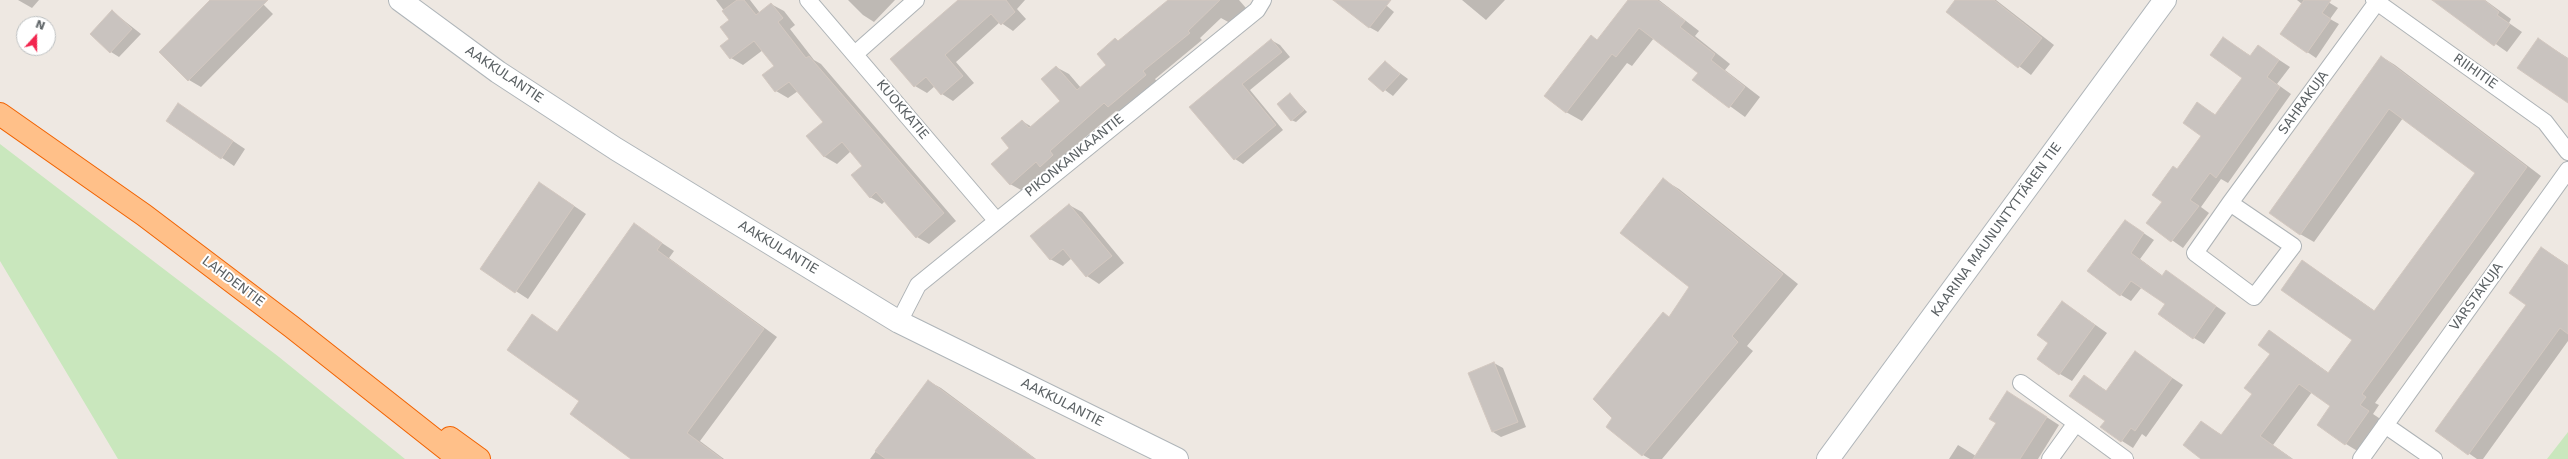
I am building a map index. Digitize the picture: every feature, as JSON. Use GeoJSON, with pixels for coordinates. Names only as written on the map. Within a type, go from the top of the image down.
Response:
{"type":"FeatureCollection","features":[{"type":"Feature","properties":{"kind":"highway","name":"LAHDENTIE"},"geometry":{"type":"LineString","coordinates":[[0,114],[144,215],[292,327],[459,459]]}},
{"type":"Feature","properties":{"kind":"highway"},"geometry":{"type":"LineString","coordinates":[[292,327],[439,459]]}},
{"type":"Feature","properties":{"kind":"highway"},"geometry":{"type":"LineString","coordinates":[[292,327],[479,459]]}},
{"type":"Feature","properties":{"kind":"street","name":"AAKKULANTIE"},"geometry":{"type":"LineString","coordinates":[[400,0],[498,72],[616,149],[899,322],[1177,459]]}},
{"type":"Feature","properties":{"kind":"street","name":"KUOKKATIE"},"geometry":{"type":"LineString","coordinates":[[808,0],[996,220]]}},
{"type":"Feature","properties":{"kind":"street"},"geometry":{"type":"LineString","coordinates":[[855,54],[916,0]]}},
{"type":"Feature","properties":{"kind":"street","name":"PIKONKANKAANTIE"},"geometry":{"type":"LineString","coordinates":[[899,322],[918,285],[996,220],[1257,10],[1263,0]]}},
{"type":"Feature","properties":{"kind":"street","name":"KAARINA MAUNUNTYTTÄREN TIE"},"geometry":{"type":"LineString","coordinates":[[1828,459],[2165,0]]}},
{"type":"Feature","properties":{"kind":"street","name":"RIIHITIE"},"geometry":{"type":"LineString","coordinates":[[2376,1],[2545,122],[2568,152]]}},
{"type":"Feature","properties":{"kind":"street","name":"SAHRAKUJA"},"geometry":{"type":"LineString","coordinates":[[2230,203],[2293,246],[2254,297],[2195,253],[2230,203],[2376,1]]}},
{"type":"Feature","properties":{"kind":"street","name":"VARSTAKUJA"},"geometry":{"type":"LineString","coordinates":[[2361,459],[2568,170]]}},
{"type":"Feature","properties":{"kind":"street"},"geometry":{"type":"LineString","coordinates":[[2021,383],[2125,459]]}},
{"type":"Feature","properties":{"kind":"street"},"geometry":{"type":"LineString","coordinates":[[2050,459],[2076,423]]}},
{"type":"Feature","properties":{"kind":"street"},"geometry":{"type":"LineString","coordinates":[[2385,425],[2434,459]]}},
{"type":"Feature","properties":{"kind":"green space"},"geometry":{"type":"Polygon","coordinates":[[[0,144],[279,357],[405,459],[118,459],[0,261],[0,144]]]}},
{"type":"Feature","properties":{"kind":"green space"},"geometry":{"type":"Polygon","coordinates":[[[2568,432],[2568,459],[2547,459],[2568,432]]]}},
{"type":"Feature","properties":{"kind":"building"},"geometry":{"type":"Polygon","coordinates":[[[210,0],[268,0],[188,81],[159,52],[210,0]]]}},
{"type":"Feature","properties":{"kind":"building"},"geometry":{"type":"Polygon","coordinates":[[[737,0],[744,0],[756,15],[771,3],[783,18],[778,22],[806,58],[809,56],[944,213],[916,238],[876,192],[870,198],[851,175],[862,166],[842,142],[824,157],[806,136],[823,122],[789,82],[775,92],[762,75],[774,66],[754,41],[730,59],[720,46],[729,39],[720,27],[729,20],[722,11],[737,0]]]}},
{"type":"Feature","properties":{"kind":"building"},"geometry":{"type":"Polygon","coordinates":[[[958,0],[1006,0],[1015,12],[1001,25],[991,14],[945,55],[963,76],[941,95],[926,77],[914,87],[890,59],[958,0]]]}},
{"type":"Feature","properties":{"kind":"building"},"geometry":{"type":"Polygon","coordinates":[[[1168,0],[1220,0],[1188,31],[1190,33],[1143,71],[1146,75],[1108,107],[1104,103],[1050,151],[1053,155],[1040,167],[1036,162],[1010,185],[991,164],[1009,148],[1001,138],[1022,120],[1029,128],[1060,101],[1041,79],[1056,66],[1077,90],[1106,65],[1097,54],[1115,38],[1118,41],[1168,0]]]}},
{"type":"Feature","properties":{"kind":"building"},"geometry":{"type":"Polygon","coordinates":[[[1333,0],[1391,0],[1369,28],[1333,0]]]}},
{"type":"Feature","properties":{"kind":"building"},"geometry":{"type":"Polygon","coordinates":[[[1628,0],[1657,0],[1685,21],[1680,27],[1715,54],[1711,60],[1745,87],[1729,108],[1692,80],[1698,73],[1639,28],[1616,57],[1612,54],[1566,113],[1544,96],[1591,35],[1597,40],[1628,0]]]}},
{"type":"Feature","properties":{"kind":"building"},"geometry":{"type":"Polygon","coordinates":[[[1955,0],[1994,0],[2042,38],[2018,68],[1946,12],[1955,0]]]}},
{"type":"Feature","properties":{"kind":"building"},"geometry":{"type":"Polygon","coordinates":[[[2304,0],[2331,0],[2322,13],[2331,19],[2307,53],[2280,34],[2304,0]]]}},
{"type":"Feature","properties":{"kind":"building"},"geometry":{"type":"Polygon","coordinates":[[[2432,0],[2484,0],[2499,12],[2497,15],[2510,24],[2494,46],[2432,0]]]}},
{"type":"Feature","properties":{"kind":"building"},"geometry":{"type":"Polygon","coordinates":[[[112,10],[132,29],[110,53],[90,34],[112,10]]]}},
{"type":"Feature","properties":{"kind":"building"},"geometry":{"type":"Polygon","coordinates":[[[2223,37],[2250,56],[2258,45],[2279,60],[2267,77],[2280,87],[2216,178],[2210,173],[2190,200],[2199,206],[2171,242],[2146,223],[2162,202],[2152,195],[2173,166],[2177,169],[2201,136],[2183,123],[2197,102],[2215,115],[2242,78],[2210,55],[2223,37]]]}},
{"type":"Feature","properties":{"kind":"building"},"geometry":{"type":"Polygon","coordinates":[[[2538,38],[2568,59],[2568,103],[2517,68],[2538,38]]]}},
{"type":"Feature","properties":{"kind":"building"},"geometry":{"type":"Polygon","coordinates":[[[1271,39],[1282,52],[1242,84],[1276,125],[1234,160],[1189,107],[1271,39]]]}},
{"type":"Feature","properties":{"kind":"building"},"geometry":{"type":"Polygon","coordinates":[[[2381,56],[2527,167],[2362,394],[2366,397],[2360,405],[2369,411],[2345,445],[2317,425],[2330,406],[2299,384],[2260,436],[2292,459],[2201,459],[2183,445],[2201,421],[2221,435],[2252,394],[2244,388],[2270,354],[2258,345],[2269,330],[2328,373],[2352,340],[2281,290],[2302,260],[2374,311],[2475,173],[2389,109],[2300,235],[2269,213],[2381,56]]]}},
{"type":"Feature","properties":{"kind":"building"},"geometry":{"type":"Polygon","coordinates":[[[1385,61],[1400,74],[1383,92],[1368,79],[1385,61]]]}},
{"type":"Feature","properties":{"kind":"building"},"geometry":{"type":"Polygon","coordinates":[[[1290,93],[1304,110],[1291,121],[1277,104],[1290,93]]]}},
{"type":"Feature","properties":{"kind":"building"},"geometry":{"type":"Polygon","coordinates":[[[178,103],[233,141],[221,159],[166,121],[178,103]]]}},
{"type":"Feature","properties":{"kind":"building"},"geometry":{"type":"Polygon","coordinates":[[[1663,178],[1783,274],[1732,336],[1738,342],[1642,456],[1606,427],[1612,418],[1593,399],[1663,312],[1669,317],[1689,287],[1620,233],[1663,178]]]}},
{"type":"Feature","properties":{"kind":"building"},"geometry":{"type":"Polygon","coordinates":[[[539,182],[574,206],[515,293],[480,269],[539,182]]]}},
{"type":"Feature","properties":{"kind":"building"},"geometry":{"type":"Polygon","coordinates":[[[1069,204],[1112,256],[1086,277],[1063,249],[1050,260],[1030,236],[1069,204]]]}},
{"type":"Feature","properties":{"kind":"building"},"geometry":{"type":"Polygon","coordinates":[[[2125,220],[2144,233],[2131,253],[2162,276],[2166,270],[2216,306],[2193,339],[2158,314],[2165,304],[2131,281],[2120,296],[2087,271],[2125,220]]]}},
{"type":"Feature","properties":{"kind":"building"},"geometry":{"type":"Polygon","coordinates":[[[634,223],[662,243],[657,250],[764,329],[687,433],[722,459],[631,459],[570,414],[579,401],[507,350],[532,314],[557,332],[634,223]]]}},
{"type":"Feature","properties":{"kind":"building"},"geometry":{"type":"Polygon","coordinates":[[[2541,247],[2568,266],[2568,334],[2560,328],[2468,455],[2435,431],[2526,305],[2509,293],[2541,247]]]}},
{"type":"Feature","properties":{"kind":"building"},"geometry":{"type":"Polygon","coordinates":[[[2062,301],[2095,325],[2059,375],[2037,359],[2048,343],[2037,335],[2062,301]]]}},
{"type":"Feature","properties":{"kind":"building"},"geometry":{"type":"Polygon","coordinates":[[[2135,351],[2172,378],[2135,431],[2131,428],[2121,442],[2100,427],[2105,421],[2069,396],[2084,375],[2106,391],[2135,351]]]}},
{"type":"Feature","properties":{"kind":"building"},"geometry":{"type":"Polygon","coordinates":[[[1494,362],[1518,422],[1492,432],[1468,373],[1494,362]]]}},
{"type":"Feature","properties":{"kind":"building"},"geometry":{"type":"Polygon","coordinates":[[[928,380],[1035,459],[886,459],[875,451],[928,380]]]}},
{"type":"Feature","properties":{"kind":"building"},"geometry":{"type":"Polygon","coordinates":[[[2007,391],[2047,417],[2020,459],[1973,459],[1996,423],[1989,419],[2007,391]]]}}]}
